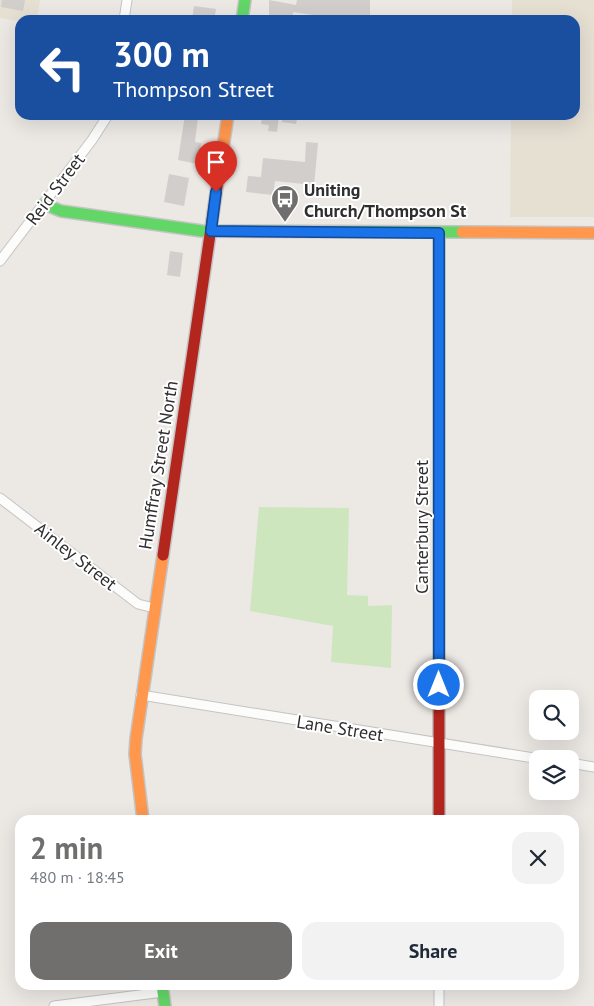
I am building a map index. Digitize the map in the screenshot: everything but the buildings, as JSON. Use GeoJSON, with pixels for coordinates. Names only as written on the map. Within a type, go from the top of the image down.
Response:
{"type":"FeatureCollection","features":[{"type":"Feature","properties":{"kind":"street"},"geometry":{"type":"LineString","coordinates":[[125,15],[127,0]]}},
{"type":"Feature","properties":{"kind":"street"},"geometry":{"type":"LineString","coordinates":[[243,15],[245,0]]}},
{"type":"Feature","properties":{"kind":"street","name":"Reid Street"},"geometry":{"type":"LineString","coordinates":[[0,261],[92,140],[105,120]]}},
{"type":"Feature","properties":{"kind":"street","name":"Humffray Street North"},"geometry":{"type":"LineString","coordinates":[[142,815],[135,747],[141,695],[227,120]]}},
{"type":"Feature","properties":{"kind":"street"},"geometry":{"type":"LineString","coordinates":[[44,204],[62,211],[211,231],[594,233]]}},
{"type":"Feature","properties":{"kind":"street","name":"Canterbury Street"},"geometry":{"type":"LineString","coordinates":[[439,233],[439,815]]}},
{"type":"Feature","properties":{"kind":"street","name":"Ainley Street"},"geometry":{"type":"LineString","coordinates":[[0,498],[138,604],[154,608]]}},
{"type":"Feature","properties":{"kind":"street","name":"Lane Street"},"geometry":{"type":"LineString","coordinates":[[141,695],[529,757]]}},
{"type":"Feature","properties":{"kind":"street"},"geometry":{"type":"LineString","coordinates":[[579,764],[594,766]]}},
{"type":"Feature","properties":{"kind":"street"},"geometry":{"type":"LineString","coordinates":[[54,1006],[151,990]]}},
{"type":"Feature","properties":{"kind":"street"},"geometry":{"type":"LineString","coordinates":[[163,990],[165,1006]]}},
{"type":"Feature","properties":{"kind":"street"},"geometry":{"type":"LineString","coordinates":[[439,990],[439,1006]]}},
{"type":"Feature","properties":{"kind":"shaded area"},"geometry":{"type":"Polygon","coordinates":[[[0,0],[40,0],[38,15],[15,15],[15,20],[0,18],[0,0]]]}},
{"type":"Feature","properties":{"kind":"shaded area"},"geometry":{"type":"Polygon","coordinates":[[[512,0],[594,0],[594,217],[510,217],[511,120],[580,120],[580,15],[512,15],[512,0]]]}},
{"type":"Feature","properties":{"kind":"green space"},"geometry":{"type":"Polygon","coordinates":[[[259,507],[349,508],[347,595],[368,596],[368,606],[392,605],[391,668],[331,662],[333,626],[250,611],[259,507]]]}},
{"type":"Feature","properties":{"kind":"traffic: fast"},"geometry":{"type":"LineString","coordinates":[[243,15],[245,0]]}},
{"type":"Feature","properties":{"kind":"traffic: fast"},"geometry":{"type":"LineString","coordinates":[[44,204],[61,211],[202,231],[462,232]]}},
{"type":"Feature","properties":{"kind":"traffic: fast"},"geometry":{"type":"LineString","coordinates":[[439,429],[439,661]]}},
{"type":"Feature","properties":{"kind":"traffic: fast"},"geometry":{"type":"LineString","coordinates":[[163,990],[165,1006]]}},
{"type":"Feature","properties":{"kind":"traffic: slow"},"geometry":{"type":"LineString","coordinates":[[218,180],[227,120]]}},
{"type":"Feature","properties":{"kind":"traffic: slow"},"geometry":{"type":"LineString","coordinates":[[462,232],[594,233]]}},
{"type":"Feature","properties":{"kind":"traffic: slow"},"geometry":{"type":"LineString","coordinates":[[142,815],[135,754],[136,739],[163,555]]}},
{"type":"Feature","properties":{"kind":"traffic: jam"},"geometry":{"type":"LineString","coordinates":[[163,555],[218,180]]}},
{"type":"Feature","properties":{"kind":"traffic: jam"},"geometry":{"type":"LineString","coordinates":[[439,233],[439,429]]}},
{"type":"Feature","properties":{"kind":"traffic: jam"},"geometry":{"type":"LineString","coordinates":[[439,661],[439,815]]}},
{"type":"Feature","properties":{"kind":"place","name":"Uniting Church/Thompson St"},"geometry":{"type":"Point","coordinates":[285,223]}},
{"type":"Feature","properties":{"kind":"route"},"geometry":{"type":"LineString","coordinates":[[216,192],[211,231],[439,233],[439,685]]}}]}
